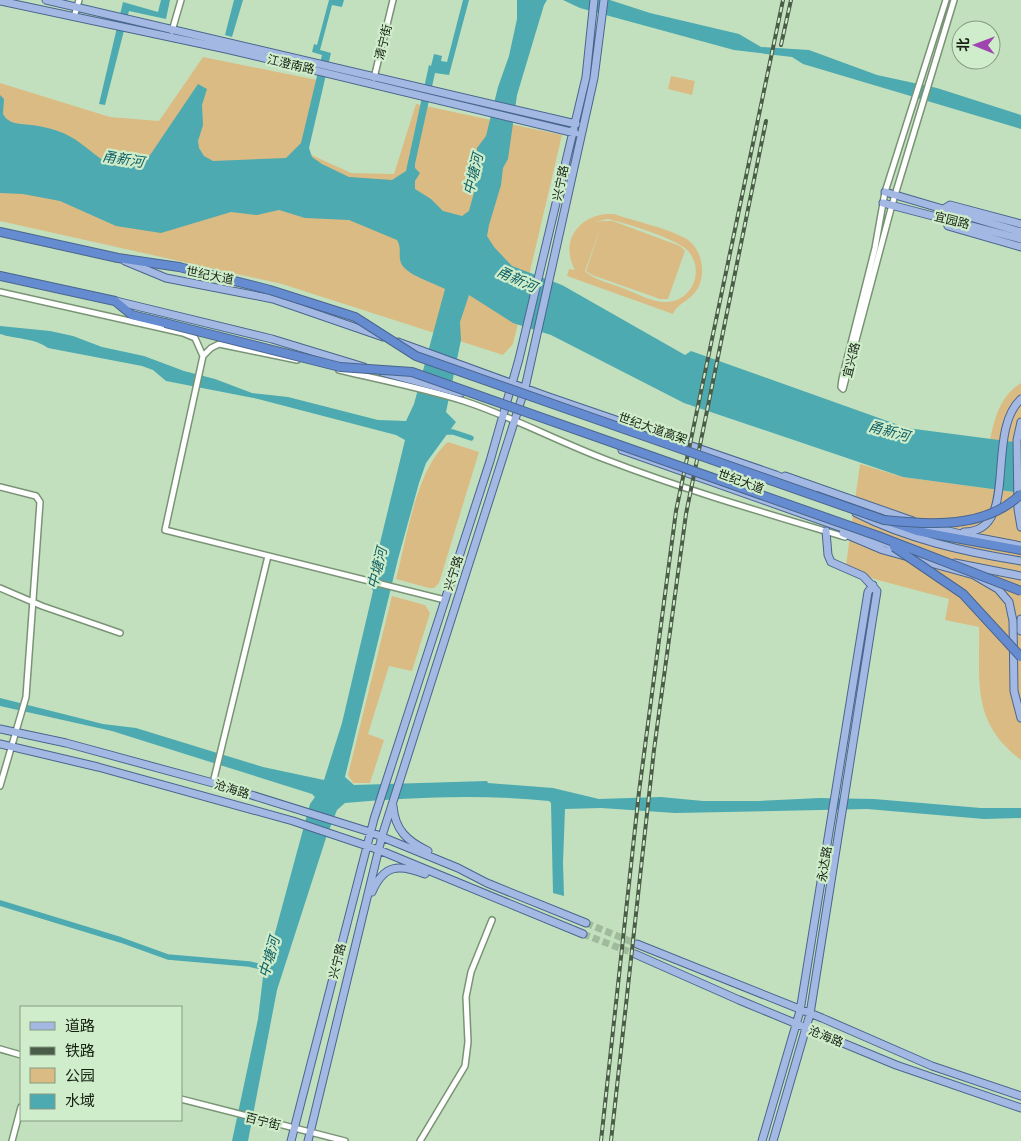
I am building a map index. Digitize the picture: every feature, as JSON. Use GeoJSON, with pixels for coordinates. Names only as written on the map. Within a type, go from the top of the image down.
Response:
{"type":"FeatureCollection","features":[{"type":"Feature","properties":{"kind":"highway","name":"世纪大道"},"geometry":{"type":"LineString","coordinates":[[0,232],[118,258]]}},
{"type":"Feature","properties":{"kind":"highway","name":"世纪大道高架"},"geometry":{"type":"LineString","coordinates":[[118,258],[178,267],[270,290],[354,317],[416,352],[884,520]]}},
{"type":"Feature","properties":{"kind":"highway"},"geometry":{"type":"LineString","coordinates":[[0,276],[115,301],[132,315],[340,367],[412,372],[878,536],[1021,591]]}},
{"type":"Feature","properties":{"kind":"highway"},"geometry":{"type":"LineString","coordinates":[[884,520],[944,524],[962,522],[986,515],[1013,502],[1021,494]]}},
{"type":"Feature","properties":{"kind":"highway"},"geometry":{"type":"LineString","coordinates":[[884,520],[917,532],[1021,550]]}},
{"type":"Feature","properties":{"kind":"highway"},"geometry":{"type":"LineString","coordinates":[[878,536],[963,594],[1021,657]]}},
{"type":"Feature","properties":{"kind":"main road","name":"江澄南路"},"geometry":{"type":"LineString","coordinates":[[46,0],[74,3],[172,33]]}},
{"type":"Feature","properties":{"kind":"main road","name":"兴宁路"},"geometry":{"type":"LineString","coordinates":[[290,1141],[378,804],[500,432],[526,333],[571,132],[586,77],[594,0]]}},
{"type":"Feature","properties":{"kind":"main road"},"geometry":{"type":"LineString","coordinates":[[580,134],[594,78],[604,0]]}},
{"type":"Feature","properties":{"kind":"main road","name":"江澄南路"},"geometry":{"type":"LineString","coordinates":[[0,1],[71,16],[172,33],[373,80],[582,125]]}},
{"type":"Feature","properties":{"kind":"main road","name":"江澄南路"},"geometry":{"type":"LineString","coordinates":[[373,80],[486,113],[580,134]]}},
{"type":"Feature","properties":{"kind":"main road","name":"兴宁路"},"geometry":{"type":"LineString","coordinates":[[308,1141],[382,836],[525,388],[580,134]]}},
{"type":"Feature","properties":{"kind":"main road","name":"宜园路"},"geometry":{"type":"LineString","coordinates":[[885,192],[1021,232]]}},
{"type":"Feature","properties":{"kind":"main road","name":"宜园路"},"geometry":{"type":"LineString","coordinates":[[883,203],[1021,239]]}},
{"type":"Feature","properties":{"kind":"main road","name":"宜园路"},"geometry":{"type":"LineString","coordinates":[[942,210],[950,205],[1021,224]]}},
{"type":"Feature","properties":{"kind":"main road"},"geometry":{"type":"LineString","coordinates":[[945,218],[948,226],[1021,247]]}},
{"type":"Feature","properties":{"kind":"main road","name":"世纪大道"},"geometry":{"type":"LineString","coordinates":[[118,258],[166,278],[273,299],[416,352],[458,364],[776,475],[879,525],[936,542],[1021,561]]}},
{"type":"Feature","properties":{"kind":"main road","name":"世纪大道"},"geometry":{"type":"LineString","coordinates":[[115,301],[272,339],[403,378],[458,392],[505,412],[825,527],[921,555],[1021,576]]}},
{"type":"Feature","properties":{"kind":"main road"},"geometry":{"type":"LineString","coordinates":[[1009,475],[1009,419],[1015,404],[1021,399]]}},
{"type":"Feature","properties":{"kind":"main road"},"geometry":{"type":"LineString","coordinates":[[1021,422],[1017,440],[1018,509],[1021,527]]}},
{"type":"Feature","properties":{"kind":"main road"},"geometry":{"type":"LineString","coordinates":[[776,475],[792,477],[841,496],[946,531],[1021,546]]}},
{"type":"Feature","properties":{"kind":"main road"},"geometry":{"type":"LineString","coordinates":[[946,531],[975,532],[988,527],[997,520],[1006,507],[1008,492]]}},
{"type":"Feature","properties":{"kind":"main road"},"geometry":{"type":"LineString","coordinates":[[873,585],[863,576],[831,562],[828,555],[825,527],[913,560],[974,575],[998,589],[1008,602],[1013,621],[1014,691],[1021,718]]}},
{"type":"Feature","properties":{"kind":"main road","name":"永达路"},"geometry":{"type":"LineString","coordinates":[[762,1141],[800,1011],[868,592],[873,585],[877,591],[810,1014],[773,1141]]}},
{"type":"Feature","properties":{"kind":"main road"},"geometry":{"type":"LineString","coordinates":[[1021,619],[1021,631]]}},
{"type":"Feature","properties":{"kind":"main road","name":"沧海路"},"geometry":{"type":"LineString","coordinates":[[0,729],[66,743],[213,783],[370,832],[458,868],[487,883],[586,923]]}},
{"type":"Feature","properties":{"kind":"main road","name":"沧海路"},"geometry":{"type":"LineString","coordinates":[[0,744],[98,767],[332,834],[379,850],[583,934]]}},
{"type":"Feature","properties":{"kind":"main road","name":"沧海路"},"geometry":{"type":"LineString","coordinates":[[393,803],[394,818],[404,837],[449,860],[458,868]]}},
{"type":"Feature","properties":{"kind":"main road","name":"沧海路"},"geometry":{"type":"LineString","coordinates":[[366,906],[380,878],[392,868],[408,868],[442,881],[456,882]]}},
{"type":"Feature","properties":{"kind":"main road","name":"沧海路"},"geometry":{"type":"LineString","coordinates":[[637,944],[932,1066],[1021,1096]]}},
{"type":"Feature","properties":{"kind":"main road","name":"沧海路"},"geometry":{"type":"LineString","coordinates":[[635,954],[896,1065],[1021,1108]]}},
{"type":"Feature","properties":{"kind":"street"},"geometry":{"type":"LineString","coordinates":[[172,33],[181,0]]}},
{"type":"Feature","properties":{"kind":"street","name":"清宁街"},"geometry":{"type":"LineString","coordinates":[[373,80],[393,0]]}},
{"type":"Feature","properties":{"kind":"street","name":"宜兴路"},"geometry":{"type":"LineString","coordinates":[[946,0],[885,192],[876,245],[842,379],[841,387],[843,389],[892,205],[954,0]]}},
{"type":"Feature","properties":{"kind":"street"},"geometry":{"type":"LineString","coordinates":[[71,16],[74,3]]}},
{"type":"Feature","properties":{"kind":"street"},"geometry":{"type":"LineString","coordinates":[[0,292],[183,333],[195,338],[203,356]]}},
{"type":"Feature","properties":{"kind":"street"},"geometry":{"type":"LineString","coordinates":[[445,600],[165,530],[203,356],[211,348],[219,344],[228,345],[315,364],[505,412]]}},
{"type":"Feature","properties":{"kind":"street"},"geometry":{"type":"LineString","coordinates":[[516,416],[537,432],[617,464],[716,498],[825,527]]}},
{"type":"Feature","properties":{"kind":"street"},"geometry":{"type":"LineString","coordinates":[[0,487],[36,496],[40,502],[25,702],[0,786]]}},
{"type":"Feature","properties":{"kind":"street"},"geometry":{"type":"LineString","coordinates":[[213,783],[268,556]]}},
{"type":"Feature","properties":{"kind":"street"},"geometry":{"type":"LineString","coordinates":[[0,588],[33,600],[42,606],[120,633]]}},
{"type":"Feature","properties":{"kind":"street"},"geometry":{"type":"LineString","coordinates":[[420,1141],[466,1066],[468,1042],[466,998],[471,972],[492,920]]}},
{"type":"Feature","properties":{"kind":"street"},"geometry":{"type":"LineString","coordinates":[[0,1049],[20,1055]]}},
{"type":"Feature","properties":{"kind":"street","name":"百宁街"},"geometry":{"type":"LineString","coordinates":[[182,1099],[345,1141]]}},
{"type":"Feature","properties":{"kind":"street"},"geometry":{"type":"LineString","coordinates":[[12,1141],[20,1111]]}},
{"type":"Feature","properties":{"kind":"green space"},"geometry":{"type":"Polygon","coordinates":[[[203,57],[317,80],[305,152],[351,173],[394,174],[416,104],[562,135],[513,344],[503,355],[282,284],[0,221],[0,83],[110,117],[159,121],[203,57]]]}},
{"type":"Feature","properties":{"kind":"green space"},"geometry":{"type":"Polygon","coordinates":[[[671,76],[695,81],[692,95],[668,89],[671,76]]]}},
{"type":"Feature","properties":{"kind":"green space"},"geometry":{"type":"Polygon","coordinates":[[[614,214],[669,231],[685,238],[695,247],[701,259],[701,280],[696,291],[673,314],[567,276],[569,269],[575,270],[569,250],[574,233],[579,226],[596,216],[614,214]],[[608,219],[594,222],[603,221],[585,271],[587,273],[661,302],[675,301],[688,291],[693,284],[696,268],[689,252],[675,242],[663,237],[608,219]]]}},
{"type":"Feature","properties":{"kind":"green space"},"geometry":{"type":"Polygon","coordinates":[[[603,221],[613,221],[680,246],[685,251],[668,299],[660,299],[592,275],[586,271],[603,221]]]}},
{"type":"Feature","properties":{"kind":"green space"},"geometry":{"type":"Polygon","coordinates":[[[1021,383],[1021,443],[990,440],[996,415],[1003,401],[1021,383]]]}},
{"type":"Feature","properties":{"kind":"green space"},"geometry":{"type":"Polygon","coordinates":[[[448,442],[479,452],[439,583],[434,588],[429,588],[396,579],[420,486],[437,454],[448,442]]]}},
{"type":"Feature","properties":{"kind":"green space"},"geometry":{"type":"Polygon","coordinates":[[[860,464],[903,477],[1021,493],[1021,760],[1005,746],[993,731],[986,716],[980,684],[979,627],[945,620],[949,599],[874,579],[846,565],[860,464]]]}},
{"type":"Feature","properties":{"kind":"green space"},"geometry":{"type":"Polygon","coordinates":[[[392,596],[425,605],[430,613],[412,671],[389,666],[368,734],[384,740],[370,783],[353,783],[348,775],[392,596]]]}},
{"type":"Feature","properties":{"kind":"water"},"geometry":{"type":"Polygon","coordinates":[[[161,0],[170,0],[166,19],[129,11],[105,105],[99,104],[123,2],[158,12],[161,0]]]}},
{"type":"Feature","properties":{"kind":"water"},"geometry":{"type":"Polygon","coordinates":[[[234,0],[243,0],[232,37],[225,35],[234,0]]]}},
{"type":"Feature","properties":{"kind":"water"},"geometry":{"type":"Polygon","coordinates":[[[329,0],[344,0],[342,7],[332,5],[320,50],[331,53],[309,148],[312,157],[322,164],[349,177],[392,180],[406,171],[429,65],[431,66],[434,54],[442,56],[441,61],[447,62],[463,0],[469,0],[449,75],[435,73],[415,164],[415,168],[420,173],[415,181],[415,189],[431,199],[443,211],[462,216],[469,211],[475,189],[475,173],[481,166],[482,157],[477,153],[477,148],[486,136],[498,87],[509,56],[517,19],[517,0],[547,0],[517,95],[508,159],[503,168],[501,185],[487,236],[494,247],[512,266],[562,285],[685,355],[691,351],[907,428],[1021,443],[1021,493],[903,477],[684,403],[551,335],[513,323],[469,295],[460,322],[461,340],[446,412],[456,422],[426,463],[419,483],[398,559],[345,777],[354,785],[487,781],[488,783],[553,788],[599,799],[661,797],[703,801],[758,801],[820,798],[874,799],[981,808],[1021,808],[1021,818],[984,819],[867,809],[675,813],[601,808],[565,809],[564,896],[553,893],[551,803],[549,801],[447,797],[345,803],[337,810],[326,838],[277,990],[248,1141],[232,1141],[258,1019],[263,977],[310,804],[315,797],[312,794],[112,731],[0,706],[0,698],[103,724],[136,728],[263,767],[324,780],[342,723],[373,591],[370,584],[405,440],[396,435],[258,399],[166,381],[153,370],[142,366],[48,348],[31,340],[0,334],[0,326],[50,331],[73,336],[102,347],[144,356],[252,393],[288,397],[378,420],[406,421],[414,404],[445,289],[414,275],[404,267],[400,260],[397,240],[349,220],[305,218],[279,210],[257,215],[231,212],[161,233],[116,226],[60,201],[23,194],[0,193],[0,95],[4,99],[3,114],[10,121],[59,131],[81,143],[104,161],[120,166],[131,166],[144,164],[198,84],[207,89],[202,105],[203,125],[198,141],[199,148],[204,156],[213,161],[286,158],[301,143],[322,55],[312,52],[314,44],[317,45],[329,0]]]}},
{"type":"Feature","properties":{"kind":"water"},"geometry":{"type":"Polygon","coordinates":[[[563,0],[610,0],[650,13],[739,34],[761,47],[809,50],[877,75],[937,88],[1021,115],[1021,129],[803,64],[792,57],[734,50],[580,8],[563,0]]]}},
{"type":"Feature","properties":{"kind":"waterway"},"geometry":{"type":"LineString","coordinates":[[441,432],[453,432],[471,438]]}},
{"type":"Feature","properties":{"kind":"waterway","name":"中塘河"},"geometry":{"type":"LineString","coordinates":[[0,903],[121,940],[168,957],[249,964],[271,969]]}},
{"type":"Feature","properties":{"kind":"tunnel"},"geometry":{"type":"LineString","coordinates":[[586,923],[637,944]]}},
{"type":"Feature","properties":{"kind":"tunnel"},"geometry":{"type":"LineString","coordinates":[[583,934],[635,954]]}},
{"type":"Feature","properties":{"kind":"railway"},"geometry":{"type":"LineString","coordinates":[[601,1141],[639,792],[676,511],[783,0]]}},
{"type":"Feature","properties":{"kind":"railway"},"geometry":{"type":"LineString","coordinates":[[781,45],[791,0]]}},
{"type":"Feature","properties":{"kind":"railway"},"geometry":{"type":"LineString","coordinates":[[611,1141],[654,750],[686,514],[766,121]]}},
{"type":"Feature","properties":{"kind":"water label","name":"甬新河"},"geometry":{"type":"Point","coordinates":[123,159]}},
{"type":"Feature","properties":{"kind":"water label","name":"甬新河"},"geometry":{"type":"Point","coordinates":[517,279]}},
{"type":"Feature","properties":{"kind":"water label","name":"甬新河"},"geometry":{"type":"Point","coordinates":[889,431]}}]}
